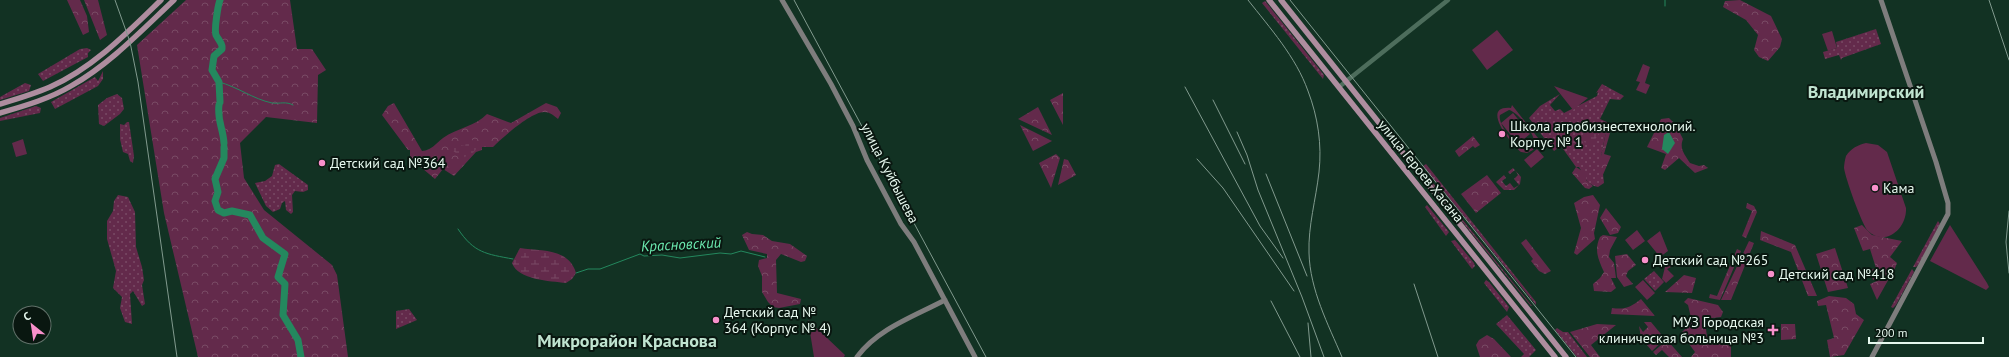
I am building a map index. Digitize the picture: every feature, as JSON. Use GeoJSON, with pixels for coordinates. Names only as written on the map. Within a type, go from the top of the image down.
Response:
{"type":"FeatureCollection","features":[{"type":"Feature","properties":{"kind":"main road"},"geometry":{"type":"LineString","coordinates":[[0,104],[50,87],[88,64],[126,33],[161,0]]}},
{"type":"Feature","properties":{"kind":"main road"},"geometry":{"type":"LineString","coordinates":[[0,113],[47,97],[71,86],[118,51],[174,0]]}},
{"type":"Feature","properties":{"kind":"main road","name":"улица Куйбышева"},"geometry":{"type":"LineString","coordinates":[[782,0],[831,84],[853,126],[870,166],[975,357]]}},
{"type":"Feature","properties":{"kind":"main road","name":"улица Героев Хасана"},"geometry":{"type":"LineString","coordinates":[[1269,0],[1555,357]]}},
{"type":"Feature","properties":{"kind":"main road","name":"улица Героев Хасана"},"geometry":{"type":"LineString","coordinates":[[1280,0],[1566,357]]}},
{"type":"Feature","properties":{"kind":"main road"},"geometry":{"type":"LineString","coordinates":[[1872,357],[1948,214],[1948,203],[1936,162],[1881,0]]}},
{"type":"Feature","properties":{"kind":"main road"},"geometry":{"type":"LineString","coordinates":[[857,357],[864,348],[881,334],[945,300]]}},
{"type":"Feature","properties":{"kind":"street"},"geometry":{"type":"LineString","coordinates":[[1273,6],[1280,0]]}},
{"type":"Feature","properties":{"kind":"street"},"geometry":{"type":"LineString","coordinates":[[1338,86],[1448,0]]}},
{"type":"Feature","properties":{"kind":"green space"},"geometry":{"type":"Polygon","coordinates":[[[67,0],[80,0],[87,16],[89,32],[83,35],[67,0]]]}},
{"type":"Feature","properties":{"kind":"green space"},"geometry":{"type":"Polygon","coordinates":[[[84,0],[98,0],[107,35],[100,40],[84,0]]]}},
{"type":"Feature","properties":{"kind":"green space"},"geometry":{"type":"Polygon","coordinates":[[[186,0],[290,0],[297,49],[312,49],[326,70],[318,75],[317,123],[266,117],[240,143],[244,178],[264,210],[332,265],[337,275],[348,357],[198,357],[164,213],[137,45],[186,0]]]}},
{"type":"Feature","properties":{"kind":"green space"},"geometry":{"type":"Polygon","coordinates":[[[1740,0],[1771,16],[1782,39],[1780,47],[1768,61],[1759,57],[1754,50],[1758,35],[1746,20],[1723,7],[1725,1],[1740,0]]]}},
{"type":"Feature","properties":{"kind":"green space"},"geometry":{"type":"Polygon","coordinates":[[[1265,1],[1324,75],[1323,79],[1262,3],[1265,1]]]}},
{"type":"Feature","properties":{"kind":"green space"},"geometry":{"type":"Polygon","coordinates":[[[1876,29],[1881,44],[1842,58],[1841,60],[1839,55],[1825,59],[1823,52],[1837,48],[1836,42],[1876,29]]]}},
{"type":"Feature","properties":{"kind":"green space"},"geometry":{"type":"Polygon","coordinates":[[[1497,30],[1513,50],[1487,70],[1472,50],[1497,30]]]}},
{"type":"Feature","properties":{"kind":"green space"},"geometry":{"type":"Polygon","coordinates":[[[1832,31],[1837,48],[1828,51],[1822,34],[1832,31]]]}},
{"type":"Feature","properties":{"kind":"green space"},"geometry":{"type":"Polygon","coordinates":[[[87,48],[91,50],[88,53],[88,57],[43,81],[38,74],[80,49],[87,48]]]}},
{"type":"Feature","properties":{"kind":"green space"},"geometry":{"type":"Polygon","coordinates":[[[1643,64],[1650,67],[1645,83],[1650,85],[1646,94],[1636,90],[1640,82],[1636,81],[1643,64]]]}},
{"type":"Feature","properties":{"kind":"green space"},"geometry":{"type":"Polygon","coordinates":[[[103,71],[103,79],[98,86],[55,109],[51,102],[95,77],[98,81],[103,71]]]}},
{"type":"Feature","properties":{"kind":"green space"},"geometry":{"type":"Polygon","coordinates":[[[25,83],[31,85],[29,91],[0,100],[0,97],[25,83]]]}},
{"type":"Feature","properties":{"kind":"green space"},"geometry":{"type":"Polygon","coordinates":[[[1602,84],[1624,96],[1620,100],[1610,99],[1600,119],[1611,124],[1606,132],[1601,156],[1604,183],[1598,187],[1588,182],[1579,167],[1576,167],[1561,146],[1554,151],[1529,118],[1540,106],[1560,94],[1550,105],[1555,111],[1560,109],[1564,113],[1597,96],[1598,92],[1596,93],[1602,84]]]}},
{"type":"Feature","properties":{"kind":"green space"},"geometry":{"type":"Polygon","coordinates":[[[1554,86],[1588,98],[1573,110],[1554,86]]]}},
{"type":"Feature","properties":{"kind":"green space"},"geometry":{"type":"Polygon","coordinates":[[[1063,93],[1063,125],[1050,100],[1063,93]]]}},
{"type":"Feature","properties":{"kind":"green space"},"geometry":{"type":"Polygon","coordinates":[[[117,94],[122,98],[124,109],[120,114],[104,126],[99,124],[98,105],[107,98],[117,94]]]}},
{"type":"Feature","properties":{"kind":"green space"},"geometry":{"type":"Polygon","coordinates":[[[394,103],[422,151],[431,148],[443,138],[483,118],[487,114],[511,123],[546,103],[557,107],[561,113],[558,119],[546,112],[538,113],[532,116],[517,126],[493,147],[482,147],[482,150],[476,152],[454,176],[443,169],[435,179],[410,158],[410,150],[408,150],[382,115],[388,106],[394,103]]]}},
{"type":"Feature","properties":{"kind":"green space"},"geometry":{"type":"Polygon","coordinates":[[[1512,105],[1546,148],[1544,149],[1538,141],[1533,150],[1527,153],[1521,152],[1511,142],[1501,126],[1498,119],[1498,113],[1502,109],[1511,108],[1512,105]],[[1509,110],[1500,115],[1502,125],[1505,131],[1520,147],[1529,150],[1534,145],[1533,136],[1522,120],[1509,110]]]}},
{"type":"Feature","properties":{"kind":"green space"},"geometry":{"type":"Polygon","coordinates":[[[36,106],[41,108],[40,113],[0,121],[0,118],[36,106]]]}},
{"type":"Feature","properties":{"kind":"green space"},"geometry":{"type":"Polygon","coordinates":[[[1038,107],[1052,135],[1018,119],[1038,107]]]}},
{"type":"Feature","properties":{"kind":"green space"},"geometry":{"type":"Polygon","coordinates":[[[1513,113],[1530,134],[1518,144],[1501,123],[1513,113]]]}},
{"type":"Feature","properties":{"kind":"green space"},"geometry":{"type":"Polygon","coordinates":[[[1669,118],[1676,125],[1683,139],[1682,149],[1690,163],[1699,166],[1704,165],[1708,168],[1695,173],[1679,158],[1665,170],[1661,168],[1666,154],[1647,147],[1661,119],[1669,118]]]}},
{"type":"Feature","properties":{"kind":"green space"},"geometry":{"type":"Polygon","coordinates":[[[129,122],[134,156],[133,163],[130,161],[128,154],[123,152],[120,139],[120,124],[124,125],[129,122]]]}},
{"type":"Feature","properties":{"kind":"green space"},"geometry":{"type":"Polygon","coordinates":[[[1020,125],[1052,141],[1033,151],[1020,125]]]}},
{"type":"Feature","properties":{"kind":"green space"},"geometry":{"type":"Polygon","coordinates":[[[1595,125],[1602,128],[1592,145],[1581,141],[1588,130],[1595,125]]]}},
{"type":"Feature","properties":{"kind":"green space"},"geometry":{"type":"Polygon","coordinates":[[[1606,132],[1610,133],[1604,154],[1611,156],[1602,177],[1599,175],[1606,132]]]}},
{"type":"Feature","properties":{"kind":"green space"},"geometry":{"type":"Polygon","coordinates":[[[1473,136],[1480,145],[1475,148],[1473,146],[1459,157],[1455,151],[1473,136]]]}},
{"type":"Feature","properties":{"kind":"green space"},"geometry":{"type":"Polygon","coordinates":[[[23,139],[27,154],[16,157],[12,143],[23,139]]]}},
{"type":"Feature","properties":{"kind":"green space"},"geometry":{"type":"Polygon","coordinates":[[[468,139],[479,142],[480,145],[472,154],[462,158],[452,150],[454,147],[460,145],[465,146],[468,139]]]}},
{"type":"Feature","properties":{"kind":"green space","name":"Кама"},"geometry":{"type":"Polygon","coordinates":[[[1866,143],[1878,145],[1887,152],[1906,208],[1903,223],[1899,229],[1888,236],[1881,237],[1875,235],[1868,231],[1865,227],[1850,190],[1845,173],[1844,167],[1846,156],[1855,147],[1866,143]]]}},
{"type":"Feature","properties":{"kind":"green space"},"geometry":{"type":"Polygon","coordinates":[[[1537,149],[1544,157],[1531,168],[1524,160],[1537,149]]]}},
{"type":"Feature","properties":{"kind":"green space"},"geometry":{"type":"Polygon","coordinates":[[[1056,154],[1060,158],[1051,188],[1039,163],[1056,154]]]}},
{"type":"Feature","properties":{"kind":"green space"},"geometry":{"type":"Polygon","coordinates":[[[1064,159],[1068,160],[1076,175],[1058,185],[1064,159]]]}},
{"type":"Feature","properties":{"kind":"green space"},"geometry":{"type":"Polygon","coordinates":[[[279,164],[308,185],[308,190],[303,192],[295,191],[292,195],[293,212],[291,214],[286,210],[285,201],[282,203],[280,209],[273,212],[266,206],[255,183],[265,181],[272,176],[275,165],[279,164]]]}},
{"type":"Feature","properties":{"kind":"green space"},"geometry":{"type":"Polygon","coordinates":[[[1426,164],[1536,302],[1536,305],[1423,166],[1426,164]]]}},
{"type":"Feature","properties":{"kind":"green space"},"geometry":{"type":"Polygon","coordinates":[[[1576,167],[1587,174],[1586,180],[1593,186],[1589,189],[1585,188],[1572,173],[1576,167]]]}},
{"type":"Feature","properties":{"kind":"green space"},"geometry":{"type":"Polygon","coordinates":[[[1421,168],[1532,306],[1420,170],[1421,168]]]}},
{"type":"Feature","properties":{"kind":"green space"},"geometry":{"type":"Polygon","coordinates":[[[1513,168],[1515,170],[1510,174],[1508,172],[1513,168]]]}},
{"type":"Feature","properties":{"kind":"green space"},"geometry":{"type":"Polygon","coordinates":[[[1515,171],[1521,177],[1519,185],[1514,179],[1518,175],[1515,171]]]}},
{"type":"Feature","properties":{"kind":"green space"},"geometry":{"type":"Polygon","coordinates":[[[1487,175],[1501,193],[1476,213],[1461,194],[1487,175]]]}},
{"type":"Feature","properties":{"kind":"green space"},"geometry":{"type":"Polygon","coordinates":[[[1504,175],[1506,178],[1502,181],[1506,186],[1510,183],[1514,188],[1519,185],[1514,190],[1504,190],[1496,182],[1504,175]]]}},
{"type":"Feature","properties":{"kind":"green space"},"geometry":{"type":"Polygon","coordinates":[[[118,195],[128,197],[135,212],[136,247],[144,280],[142,285],[145,304],[142,306],[133,291],[130,294],[132,324],[125,322],[120,308],[122,297],[113,288],[116,271],[107,239],[107,221],[113,211],[114,201],[118,195]]]}},
{"type":"Feature","properties":{"kind":"green space"},"geometry":{"type":"Polygon","coordinates":[[[1593,195],[1600,205],[1594,233],[1595,239],[1577,255],[1574,253],[1581,228],[1574,203],[1584,197],[1593,195]]]}},
{"type":"Feature","properties":{"kind":"green space"},"geometry":{"type":"Polygon","coordinates":[[[1747,203],[1754,206],[1757,212],[1746,238],[1742,236],[1752,211],[1746,208],[1747,203]]]}},
{"type":"Feature","properties":{"kind":"green space"},"geometry":{"type":"Polygon","coordinates":[[[1427,205],[1449,232],[1446,236],[1425,207],[1427,205]]]}},
{"type":"Feature","properties":{"kind":"green space"},"geometry":{"type":"Polygon","coordinates":[[[1606,208],[1621,227],[1618,233],[1610,235],[1600,218],[1606,208]]]}},
{"type":"Feature","properties":{"kind":"green space"},"geometry":{"type":"Polygon","coordinates":[[[1938,221],[1940,224],[1919,264],[1916,267],[1913,267],[1938,221]]]}},
{"type":"Feature","properties":{"kind":"green space"},"geometry":{"type":"Polygon","coordinates":[[[1862,225],[1872,235],[1902,241],[1890,257],[1897,263],[1893,273],[1873,280],[1870,270],[1876,268],[1870,249],[1863,251],[1854,228],[1862,225]]]}},
{"type":"Feature","properties":{"kind":"green space"},"geometry":{"type":"Polygon","coordinates":[[[1950,225],[1987,283],[1989,287],[1986,290],[1930,261],[1950,225]]]}},
{"type":"Feature","properties":{"kind":"green space"},"geometry":{"type":"Polygon","coordinates":[[[1637,230],[1645,241],[1633,250],[1625,240],[1637,230]]]}},
{"type":"Feature","properties":{"kind":"green space"},"geometry":{"type":"Polygon","coordinates":[[[1660,231],[1668,251],[1660,257],[1647,241],[1660,231]]]}},
{"type":"Feature","properties":{"kind":"green space"},"geometry":{"type":"Polygon","coordinates":[[[1761,231],[1795,245],[1817,296],[1808,296],[1791,252],[1760,240],[1761,231]]]}},
{"type":"Feature","properties":{"kind":"green space"},"geometry":{"type":"Polygon","coordinates":[[[747,232],[763,235],[772,241],[790,244],[807,256],[805,261],[801,262],[781,254],[776,260],[777,293],[801,299],[800,304],[779,308],[773,307],[768,302],[762,292],[762,276],[758,266],[759,260],[767,258],[767,254],[749,250],[742,235],[747,232]]]}},
{"type":"Feature","properties":{"kind":"green space"},"geometry":{"type":"Polygon","coordinates":[[[1603,235],[1617,237],[1610,250],[1609,257],[1614,263],[1616,278],[1611,278],[1616,288],[1611,292],[1594,291],[1593,284],[1604,272],[1597,250],[1600,237],[1603,235]]]}},
{"type":"Feature","properties":{"kind":"green space"},"geometry":{"type":"Polygon","coordinates":[[[1526,239],[1551,271],[1545,274],[1539,271],[1531,261],[1533,259],[1521,243],[1526,239]]]}},
{"type":"Feature","properties":{"kind":"green space"},"geometry":{"type":"Polygon","coordinates":[[[1455,240],[1474,263],[1475,266],[1472,269],[1451,241],[1455,240]]]}},
{"type":"Feature","properties":{"kind":"green space"},"geometry":{"type":"Polygon","coordinates":[[[1749,241],[1754,243],[1731,300],[1721,300],[1749,241]]]}},
{"type":"Feature","properties":{"kind":"green space"},"geometry":{"type":"Polygon","coordinates":[[[520,248],[553,252],[560,255],[567,259],[576,273],[572,279],[566,283],[535,279],[521,273],[515,269],[512,263],[520,248]]]}},
{"type":"Feature","properties":{"kind":"green space"},"geometry":{"type":"Polygon","coordinates":[[[1835,248],[1848,288],[1828,292],[1816,254],[1835,248]]]}},
{"type":"Feature","properties":{"kind":"green space"},"geometry":{"type":"Polygon","coordinates":[[[1737,249],[1741,251],[1720,300],[1709,298],[1710,294],[1717,296],[1737,249]]]}},
{"type":"Feature","properties":{"kind":"green space"},"geometry":{"type":"Polygon","coordinates":[[[1627,254],[1636,265],[1628,271],[1626,276],[1633,284],[1624,287],[1617,277],[1615,256],[1627,254]]]}},
{"type":"Feature","properties":{"kind":"green space"},"geometry":{"type":"Polygon","coordinates":[[[1670,256],[1673,266],[1667,269],[1674,276],[1666,283],[1662,279],[1665,267],[1662,259],[1670,256]]]}},
{"type":"Feature","properties":{"kind":"green space"},"geometry":{"type":"Polygon","coordinates":[[[1912,269],[1914,272],[1896,305],[1893,308],[1891,307],[1912,269]]]}},
{"type":"Feature","properties":{"kind":"green space"},"geometry":{"type":"Polygon","coordinates":[[[1654,271],[1664,282],[1655,291],[1644,279],[1654,271]]]}},
{"type":"Feature","properties":{"kind":"green space"},"geometry":{"type":"Polygon","coordinates":[[[1684,275],[1696,278],[1692,293],[1665,292],[1684,275]]]}},
{"type":"Feature","properties":{"kind":"green space"},"geometry":{"type":"Polygon","coordinates":[[[1891,275],[1877,300],[1870,284],[1891,275]]]}},
{"type":"Feature","properties":{"kind":"green space"},"geometry":{"type":"Polygon","coordinates":[[[1486,280],[1509,307],[1507,312],[1484,283],[1486,280]]]}},
{"type":"Feature","properties":{"kind":"green space"},"geometry":{"type":"Polygon","coordinates":[[[1643,280],[1655,293],[1647,300],[1635,287],[1643,280]]]}},
{"type":"Feature","properties":{"kind":"green space"},"geometry":{"type":"Polygon","coordinates":[[[1829,296],[1846,298],[1854,304],[1856,314],[1864,320],[1844,355],[1830,357],[1827,340],[1834,338],[1826,305],[1818,306],[1817,301],[1829,296]]]}},
{"type":"Feature","properties":{"kind":"green space"},"geometry":{"type":"Polygon","coordinates":[[[1688,298],[1718,305],[1723,312],[1721,317],[1704,319],[1704,328],[1706,329],[1707,337],[1729,337],[1731,339],[1731,357],[1691,357],[1695,352],[1681,333],[1692,322],[1688,305],[1684,302],[1688,298]]]}},
{"type":"Feature","properties":{"kind":"green space"},"geometry":{"type":"Polygon","coordinates":[[[1641,299],[1655,316],[1611,314],[1612,308],[1621,309],[1628,307],[1641,299]]]}},
{"type":"Feature","properties":{"kind":"green space"},"geometry":{"type":"Polygon","coordinates":[[[409,309],[417,320],[396,329],[396,311],[409,309]]]}},
{"type":"Feature","properties":{"kind":"green space"},"geometry":{"type":"Polygon","coordinates":[[[1507,315],[1536,350],[1529,357],[1521,357],[1524,354],[1496,324],[1507,315]]]}},
{"type":"Feature","properties":{"kind":"green space"},"geometry":{"type":"Polygon","coordinates":[[[808,320],[845,355],[844,357],[814,357],[808,320]]]}},
{"type":"Feature","properties":{"kind":"green space"},"geometry":{"type":"Polygon","coordinates":[[[1644,322],[1651,322],[1665,339],[1652,351],[1641,338],[1639,326],[1643,332],[1648,327],[1644,322]]]}},
{"type":"Feature","properties":{"kind":"green space"},"geometry":{"type":"Polygon","coordinates":[[[1597,324],[1616,325],[1591,345],[1600,357],[1590,357],[1570,332],[1597,324]]]}},
{"type":"Feature","properties":{"kind":"green space"},"geometry":{"type":"Polygon","coordinates":[[[1781,324],[1795,324],[1796,339],[1781,340],[1781,324]]]}},
{"type":"Feature","properties":{"kind":"green space"},"geometry":{"type":"Polygon","coordinates":[[[1557,328],[1563,332],[1568,332],[1587,357],[1577,357],[1555,330],[1557,328]]]}},
{"type":"Feature","properties":{"kind":"green space"},"geometry":{"type":"Polygon","coordinates":[[[1487,335],[1494,339],[1511,357],[1480,357],[1476,345],[1479,340],[1487,335]]]}},
{"type":"Feature","properties":{"kind":"green space"},"geometry":{"type":"Polygon","coordinates":[[[1667,340],[1682,357],[1669,357],[1662,350],[1656,355],[1653,352],[1667,340]]]}},
{"type":"Feature","properties":{"kind":"shaded area"},"geometry":{"type":"Polygon","coordinates":[[[1669,132],[1675,143],[1668,154],[1662,149],[1664,135],[1669,132]]]}},
{"type":"Feature","properties":{"kind":"waterway"},"geometry":{"type":"LineString","coordinates":[[220,0],[216,18],[216,35],[222,45],[222,49],[214,56],[212,70],[219,82],[220,102]]}},
{"type":"Feature","properties":{"kind":"waterway"},"geometry":{"type":"LineString","coordinates":[[1665,0],[1665,6]]}},
{"type":"Feature","properties":{"kind":"waterway"},"geometry":{"type":"LineString","coordinates":[[219,82],[265,101],[272,103],[288,103],[293,105]]}},
{"type":"Feature","properties":{"kind":"waterway"},"geometry":{"type":"LineString","coordinates":[[219,105],[219,115],[224,143]]}},
{"type":"Feature","properties":{"kind":"waterway"},"geometry":{"type":"LineString","coordinates":[[224,147],[224,158],[215,179],[218,192],[215,201],[218,210],[224,213],[232,211],[250,215],[263,238],[285,254],[278,277],[285,284],[283,315],[298,340],[301,357]]}},
{"type":"Feature","properties":{"kind":"waterway"},"geometry":{"type":"LineString","coordinates":[[458,229],[475,248],[488,254],[513,259]]}},
{"type":"Feature","properties":{"kind":"waterway","name":"Красновский"},"geometry":{"type":"LineString","coordinates":[[576,273],[588,269],[600,269],[640,254],[644,256],[662,255],[680,258],[720,253],[731,254],[741,251],[765,257]]}},
{"type":"Feature","properties":{"kind":"tram line"},"geometry":{"type":"LineString","coordinates":[[794,0],[986,357]]}},
{"type":"Feature","properties":{"kind":"tram line"},"geometry":{"type":"LineString","coordinates":[[1290,0],[1576,357]]}},
{"type":"Feature","properties":{"kind":"railway"},"geometry":{"type":"LineString","coordinates":[[115,0],[130,42],[138,82],[177,357]]}},
{"type":"Feature","properties":{"kind":"railway"},"geometry":{"type":"LineString","coordinates":[[1248,0],[1282,43],[1297,66],[1308,91],[1317,121],[1320,162],[1309,243],[1310,267],[1316,293],[1342,357]]}},
{"type":"Feature","properties":{"kind":"railway"},"geometry":{"type":"LineString","coordinates":[[1989,0],[2009,60]]}},
{"type":"Feature","properties":{"kind":"railway"},"geometry":{"type":"LineString","coordinates":[[1185,87],[1260,226],[1283,258]]}},
{"type":"Feature","properties":{"kind":"railway"},"geometry":{"type":"LineString","coordinates":[[1213,100],[1245,164]]}},
{"type":"Feature","properties":{"kind":"railway"},"geometry":{"type":"LineString","coordinates":[[1237,132],[1247,155],[1258,190],[1302,297],[1324,357]]}},
{"type":"Feature","properties":{"kind":"railway"},"geometry":{"type":"LineString","coordinates":[[1197,159],[1223,188],[1294,291]]}},
{"type":"Feature","properties":{"kind":"railway"},"geometry":{"type":"LineString","coordinates":[[1266,174],[1307,276]]}},
{"type":"Feature","properties":{"kind":"railway"},"geometry":{"type":"LineString","coordinates":[[2009,211],[2006,242],[2009,273]]}},
{"type":"Feature","properties":{"kind":"railway"},"geometry":{"type":"LineString","coordinates":[[1414,284],[1438,357]]}},
{"type":"Feature","properties":{"kind":"railway"},"geometry":{"type":"LineString","coordinates":[[1271,301],[1300,357]]}},
{"type":"Feature","properties":{"kind":"railway"},"geometry":{"type":"LineString","coordinates":[[1308,323],[1311,357]]}},
{"type":"Feature","properties":{"kind":"place","name":"Школа агробизнестехнологий. Корпус № 1"},"geometry":{"type":"Point","coordinates":[1502,134]}},
{"type":"Feature","properties":{"kind":"place","name":"Детский сад №364"},"geometry":{"type":"Point","coordinates":[322,163]}},
{"type":"Feature","properties":{"kind":"place","name":"Кама"},"geometry":{"type":"Point","coordinates":[1875,188]}},
{"type":"Feature","properties":{"kind":"place","name":"Детский сад №265"},"geometry":{"type":"Point","coordinates":[1645,260]}},
{"type":"Feature","properties":{"kind":"place","name":"Детский сад №418"},"geometry":{"type":"Point","coordinates":[1771,274]}},
{"type":"Feature","properties":{"kind":"place","name":"Детский сад № 364 (Корпус № 4)"},"geometry":{"type":"Point","coordinates":[716,320]}},
{"type":"Feature","properties":{"kind":"place","name":"МУЗ Городская клиническая больница №3"},"geometry":{"type":"Point","coordinates":[1773,330]}},
{"type":"Feature","properties":{"kind":"district","name":"Владимирский"},"geometry":{"type":"Point","coordinates":[1866,91]}},
{"type":"Feature","properties":{"kind":"district","name":"Микрорайон Краснова"},"geometry":{"type":"Point","coordinates":[627,340]}}]}
